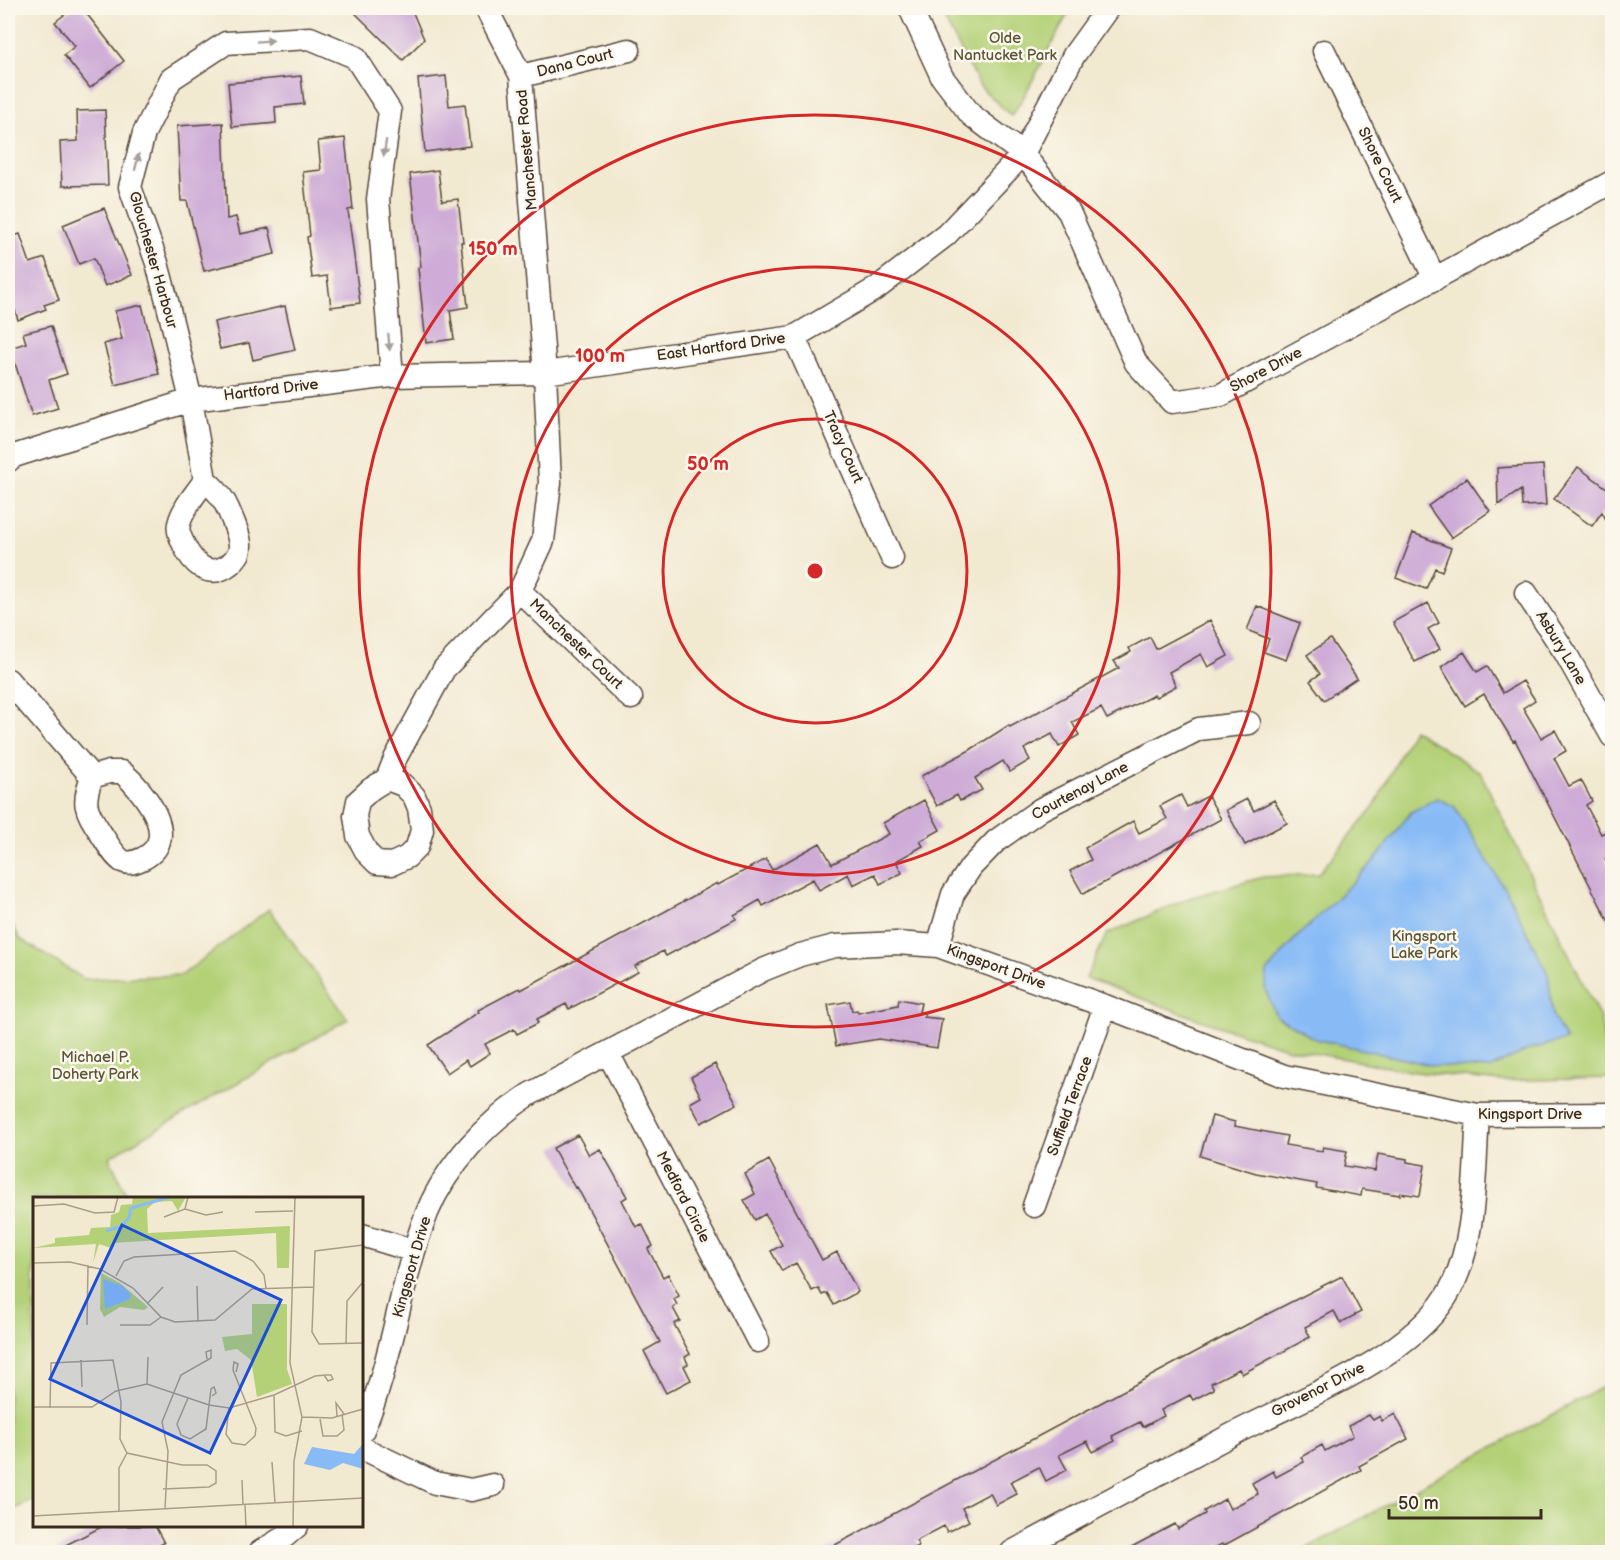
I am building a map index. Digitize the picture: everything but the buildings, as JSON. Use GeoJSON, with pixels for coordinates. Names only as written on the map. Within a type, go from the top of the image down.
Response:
{"type":"FeatureCollection","features":[{"type":"Feature","properties":{"kind":"street","name":"Manchester Road"},"geometry":{"type":"LineString","coordinates":[[387,779],[395,759],[444,669],[520,591],[543,541],[550,483],[545,373],[521,76],[486,8]]}},
{"type":"Feature","properties":{"kind":"street"},"geometry":{"type":"LineString","coordinates":[[910,8],[942,77],[971,115],[1023,154]]}},
{"type":"Feature","properties":{"kind":"street","name":"East Hartford Drive"},"geometry":{"type":"LineString","coordinates":[[545,373],[794,337],[877,288],[946,235],[1023,154],[1074,55],[1108,8]]}},
{"type":"Feature","properties":{"kind":"street","name":"Glouchester Harbour"},"geometry":{"type":"LineString","coordinates":[[205,480],[191,400],[157,263],[130,187],[144,133],[171,79],[226,43],[310,38],[355,57],[390,111],[378,198],[392,376]]}},
{"type":"Feature","properties":{"kind":"street","name":"Dana Court"},"geometry":{"type":"LineString","coordinates":[[521,76],[629,50]]}},
{"type":"Feature","properties":{"kind":"street","name":"Shore Court"},"geometry":{"type":"LineString","coordinates":[[1324,51],[1436,279]]}},
{"type":"Feature","properties":{"kind":"street","name":"Shore Drive"},"geometry":{"type":"LineString","coordinates":[[1023,154],[1069,212],[1136,363],[1172,402],[1221,395],[1612,182]]}},
{"type":"Feature","properties":{"kind":"street","name":"Tracy Court"},"geometry":{"type":"LineString","coordinates":[[794,337],[892,558]]}},
{"type":"Feature","properties":{"kind":"street","name":"Hartford Drive"},"geometry":{"type":"LineString","coordinates":[[10,453],[191,400],[392,376],[545,373]]}},
{"type":"Feature","properties":{"kind":"street","name":"Manchester Court"},"geometry":{"type":"LineString","coordinates":[[520,591],[631,698]]}},
{"type":"Feature","properties":{"kind":"street","name":"Asbury Lane"},"geometry":{"type":"LineString","coordinates":[[1526,592],[1566,654],[1612,736]]}},
{"type":"Feature","properties":{"kind":"street"},"geometry":{"type":"LineString","coordinates":[[8,680],[92,777]]}},
{"type":"Feature","properties":{"kind":"street","name":"Courtenay Lane"},"geometry":{"type":"LineString","coordinates":[[938,946],[953,894],[971,867],[996,841],[1041,809],[1199,729],[1249,723]]}},
{"type":"Feature","properties":{"kind":"street","name":"Kingsport Drive"},"geometry":{"type":"LineString","coordinates":[[363,1430],[391,1345],[414,1251],[428,1212],[448,1173],[481,1134],[502,1114],[530,1094],[763,970],[800,955],[835,946],[896,943],[938,946],[1105,1006],[1284,1076],[1478,1115],[1612,1114]]}},
{"type":"Feature","properties":{"kind":"street","name":"Suffield Terrace"},"geometry":{"type":"LineString","coordinates":[[1034,1206],[1105,1006]]}},
{"type":"Feature","properties":{"kind":"street","name":"Medford Circle"},"geometry":{"type":"LineString","coordinates":[[608,1053],[758,1341]]}},
{"type":"Feature","properties":{"kind":"street","name":"Grovenor Drive"},"geometry":{"type":"LineString","coordinates":[[1012,1552],[1364,1367],[1416,1332],[1446,1298],[1461,1267],[1469,1234],[1478,1115]]}},
{"type":"Feature","properties":{"kind":"street"},"geometry":{"type":"LineString","coordinates":[[363,1235],[414,1251]]}},
{"type":"Feature","properties":{"kind":"street"},"geometry":{"type":"LineString","coordinates":[[363,1448],[435,1483],[471,1490],[493,1485]]}},
{"type":"Feature","properties":{"kind":"street"},"geometry":{"type":"LineString","coordinates":[[260,1552],[296,1527]]}},
{"type":"Feature","properties":{"kind":"green space","name":"Olde Nantucket Park"},"geometry":{"type":"Polygon","coordinates":[[[938,8],[1071,8],[1022,100],[1011,116],[980,86],[938,8]]]}},
{"type":"Feature","properties":{"kind":"green space","name":"Kingsport Lake Park"},"geometry":{"type":"Polygon","coordinates":[[[1413,729],[1480,772],[1600,1018],[1610,1078],[1500,1081],[1415,1072],[1286,1048],[1206,1022],[1086,978],[1107,934],[1189,898],[1263,877],[1318,874],[1374,807],[1413,729]]]}},
{"type":"Feature","properties":{"kind":"green space","name":"Michael P. Doherty Park"},"geometry":{"type":"Polygon","coordinates":[[[269,909],[348,1019],[109,1157],[128,1197],[33,1197],[33,1500],[8,1512],[8,917],[20,939],[84,979],[182,975],[269,909]]]}},
{"type":"Feature","properties":{"kind":"green space"},"geometry":{"type":"Polygon","coordinates":[[[1612,1382],[1612,1552],[1300,1552],[1612,1382]]]}},
{"type":"Feature","properties":{"kind":"water"},"geometry":{"type":"Polygon","coordinates":[[[1437,798],[1454,806],[1508,894],[1548,974],[1553,1016],[1566,1040],[1530,1049],[1489,1069],[1435,1066],[1315,1039],[1276,1016],[1265,989],[1267,972],[1293,941],[1374,861],[1411,812],[1437,798]]]}}]}
